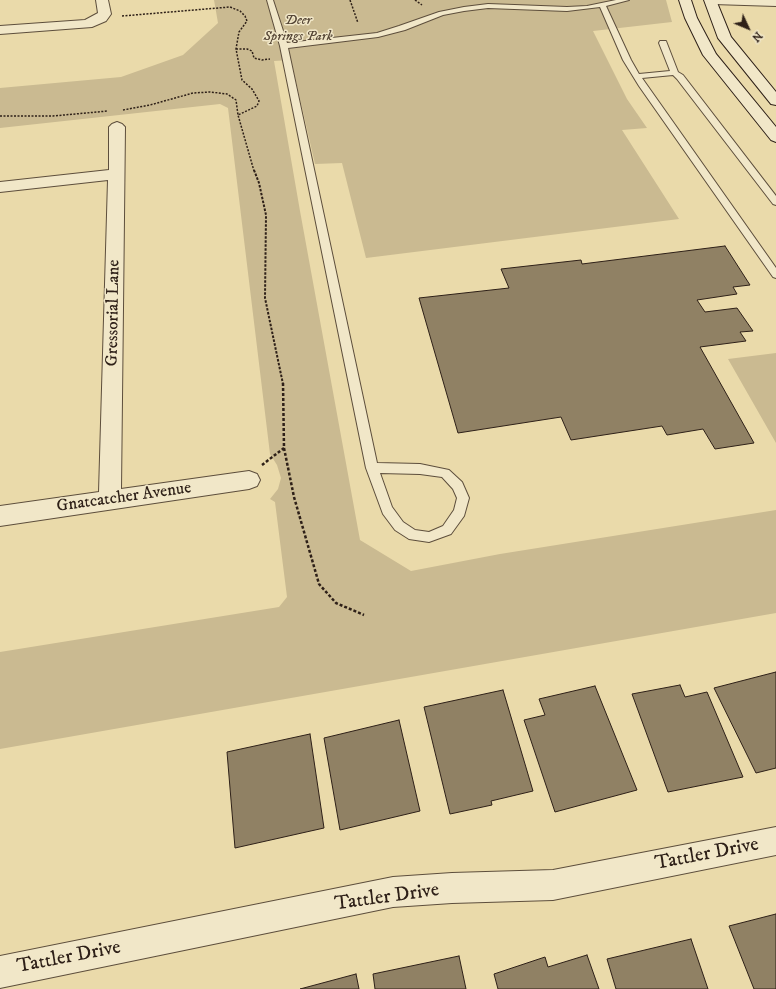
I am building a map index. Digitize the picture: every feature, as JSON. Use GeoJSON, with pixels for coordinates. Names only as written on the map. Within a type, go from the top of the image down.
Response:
{"type":"FeatureCollection","features":[{"type":"Feature","properties":{"kind":"street"},"geometry":{"type":"LineString","coordinates":[[0,30],[87,24],[105,14],[102,0]]}},
{"type":"Feature","properties":{"kind":"street"},"geometry":{"type":"LineString","coordinates":[[685,0],[691,18],[710,55],[776,137]]}},
{"type":"Feature","properties":{"kind":"street"},"geometry":{"type":"LineString","coordinates":[[710,0],[725,38],[776,102]]}},
{"type":"Feature","properties":{"kind":"street"},"geometry":{"type":"LineString","coordinates":[[713,0],[776,2]]}},
{"type":"Feature","properties":{"kind":"street","name":"Gressorial Lane"},"geometry":{"type":"LineString","coordinates":[[110,499],[117,116]]}},
{"type":"Feature","properties":{"kind":"street"},"geometry":{"type":"LineString","coordinates":[[0,187],[116,174]]}},
{"type":"Feature","properties":{"kind":"street","name":"Gnatcatcher Avenue"},"geometry":{"type":"LineString","coordinates":[[0,516],[249,480]]}},
{"type":"Feature","properties":{"kind":"street","name":"Tattler Drive"},"geometry":{"type":"LineString","coordinates":[[0,972],[393,892],[452,888],[553,885],[776,841]]}},
{"type":"Feature","properties":{"kind":"lane"},"geometry":{"type":"LineString","coordinates":[[270,0],[284,46],[372,468],[387,510],[399,526],[413,535],[428,537],[447,530],[460,512],[463,498],[458,486],[445,473],[420,469],[372,468]]}},
{"type":"Feature","properties":{"kind":"lane"},"geometry":{"type":"LineString","coordinates":[[284,46],[392,32],[441,13],[464,9],[506,6],[567,9],[588,8],[626,0]]}},
{"type":"Feature","properties":{"kind":"lane"},"geometry":{"type":"LineString","coordinates":[[602,5],[627,60],[637,76],[776,275]]}},
{"type":"Feature","properties":{"kind":"lane"},"geometry":{"type":"LineString","coordinates":[[663,43],[675,72],[776,202]]}},
{"type":"Feature","properties":{"kind":"lane"},"geometry":{"type":"LineString","coordinates":[[637,76],[675,72]]}},
{"type":"Feature","properties":{"kind":"path"},"geometry":{"type":"LineString","coordinates":[[350,0],[362,37]]}},
{"type":"Feature","properties":{"kind":"path"},"geometry":{"type":"LineString","coordinates":[[93,22],[125,15],[230,7],[240,11],[246,16],[247,21],[238,32],[236,49],[242,80],[252,89],[259,101],[257,106],[238,115]]}},
{"type":"Feature","properties":{"kind":"path"},"geometry":{"type":"LineString","coordinates":[[236,49],[247,49],[252,51],[254,58],[262,60],[286,56]]}},
{"type":"Feature","properties":{"kind":"path"},"geometry":{"type":"LineString","coordinates":[[0,116],[117,116],[193,93],[210,92],[227,94],[236,100],[238,115],[251,163],[259,183],[266,215],[265,298],[283,383],[284,448],[294,497],[319,584],[336,603],[364,615]]}},
{"type":"Feature","properties":{"kind":"path"},"geometry":{"type":"LineString","coordinates":[[249,480],[258,468],[284,448]]}},
{"type":"Feature","properties":{"kind":"green space","name":"Deer Springs Park"},"geometry":{"type":"Polygon","coordinates":[[[214,0],[666,0],[672,22],[593,31],[627,99],[647,128],[622,130],[679,219],[366,258],[342,163],[315,164],[291,60],[274,61],[300,211],[360,540],[411,571],[500,554],[776,510],[776,613],[0,749],[0,652],[279,607],[287,597],[275,502],[270,499],[278,489],[281,478],[277,465],[270,454],[228,108],[220,104],[0,128],[0,88],[121,77],[183,55],[218,23],[214,0]]]}},
{"type":"Feature","properties":{"kind":"green space"},"geometry":{"type":"Polygon","coordinates":[[[776,353],[776,443],[728,359],[776,353]]]}},
{"type":"Feature","properties":{"kind":"building"},"geometry":{"type":"Polygon","coordinates":[[[725,246],[750,285],[733,287],[737,294],[697,300],[705,312],[737,308],[753,331],[740,332],[746,341],[700,347],[754,443],[715,449],[703,429],[667,435],[662,426],[571,440],[561,417],[458,433],[419,298],[509,288],[501,269],[581,260],[582,264],[725,246]]]}},
{"type":"Feature","properties":{"kind":"building"},"geometry":{"type":"Polygon","coordinates":[[[776,672],[776,768],[756,773],[714,688],[776,672]]]}},
{"type":"Feature","properties":{"kind":"building"},"geometry":{"type":"Polygon","coordinates":[[[680,685],[685,697],[707,692],[743,777],[668,792],[632,694],[680,685]]]}},
{"type":"Feature","properties":{"kind":"building"},"geometry":{"type":"Polygon","coordinates":[[[595,686],[637,790],[555,812],[524,720],[545,715],[539,699],[595,686]]]}},
{"type":"Feature","properties":{"kind":"building"},"geometry":{"type":"Polygon","coordinates":[[[503,690],[533,791],[491,801],[492,805],[450,814],[424,707],[503,690]]]}},
{"type":"Feature","properties":{"kind":"building"},"geometry":{"type":"Polygon","coordinates":[[[399,720],[420,811],[340,830],[324,738],[399,720]]]}},
{"type":"Feature","properties":{"kind":"building"},"geometry":{"type":"Polygon","coordinates":[[[310,734],[324,828],[235,848],[227,752],[310,734]]]}},
{"type":"Feature","properties":{"kind":"building"},"geometry":{"type":"Polygon","coordinates":[[[776,914],[776,989],[754,989],[729,926],[776,914]]]}},
{"type":"Feature","properties":{"kind":"building"},"geometry":{"type":"Polygon","coordinates":[[[691,939],[708,989],[616,989],[607,959],[691,939]]]}},
{"type":"Feature","properties":{"kind":"building"},"geometry":{"type":"Polygon","coordinates":[[[587,955],[599,989],[498,989],[494,974],[545,957],[548,967],[587,955]]]}},
{"type":"Feature","properties":{"kind":"building"},"geometry":{"type":"Polygon","coordinates":[[[459,956],[466,989],[375,989],[373,974],[459,956]]]}},
{"type":"Feature","properties":{"kind":"building"},"geometry":{"type":"Polygon","coordinates":[[[356,974],[359,989],[300,989],[356,974]]]}}]}
